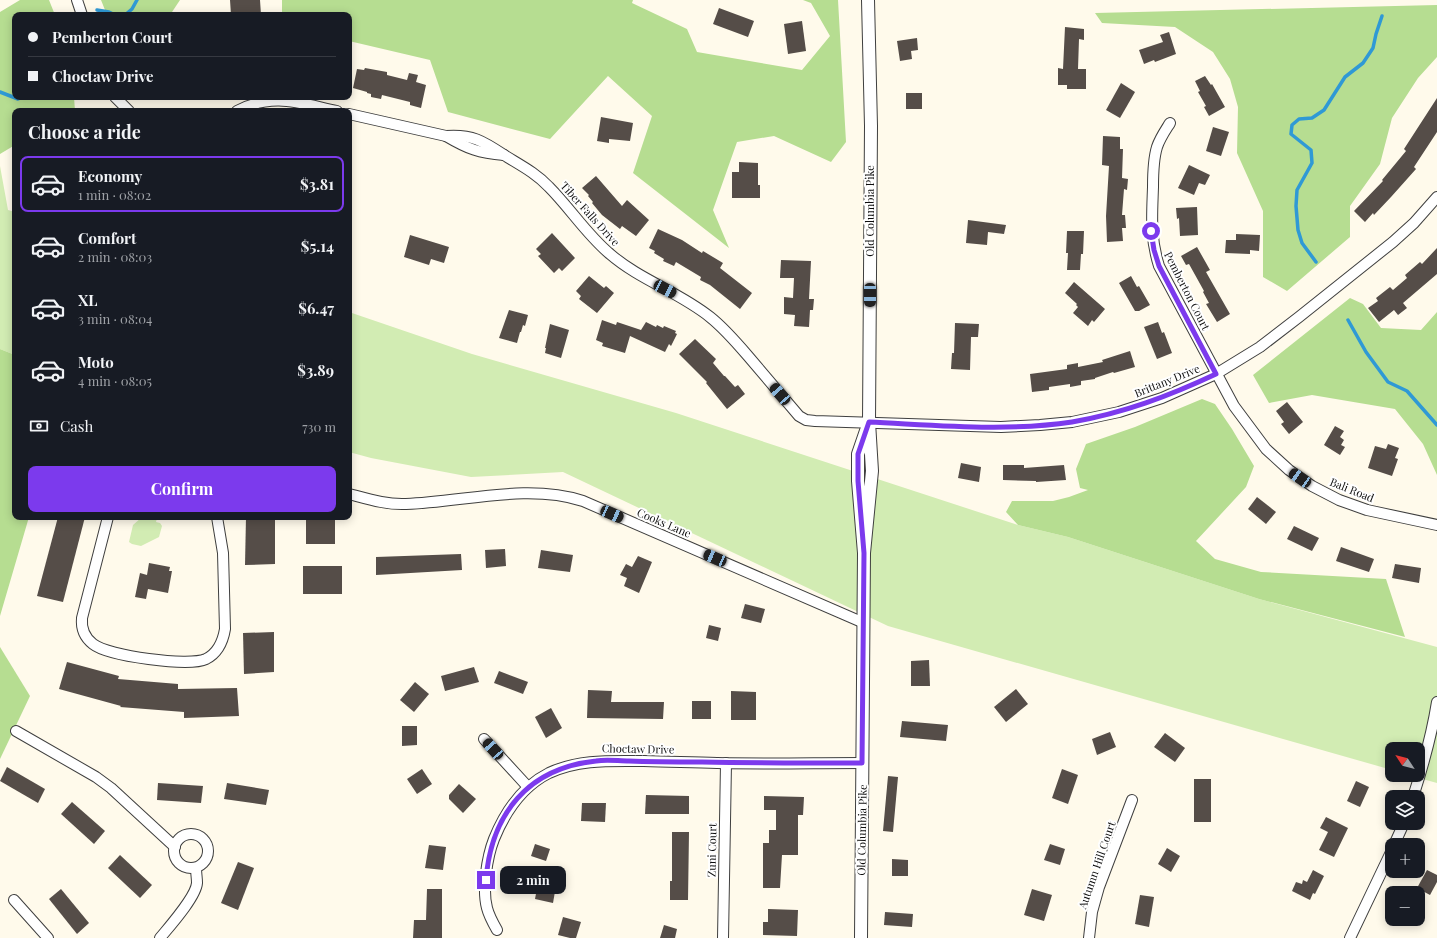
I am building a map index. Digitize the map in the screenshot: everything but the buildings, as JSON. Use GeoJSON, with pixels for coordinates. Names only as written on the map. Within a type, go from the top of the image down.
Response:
{"type":"FeatureCollection","features":[{"type":"Feature","properties":{"kind":"street"},"geometry":{"type":"LineString","coordinates":[[77,0],[81,12]]}},
{"type":"Feature","properties":{"kind":"street","name":"Old Columbia Pike"},"geometry":{"type":"LineString","coordinates":[[861,938],[864,553],[872,471],[869,422],[871,126],[868,0]]}},
{"type":"Feature","properties":{"kind":"street"},"geometry":{"type":"LineString","coordinates":[[118,100],[125,108]]}},
{"type":"Feature","properties":{"kind":"street"},"geometry":{"type":"LineString","coordinates":[[244,108],[268,100]]}},
{"type":"Feature","properties":{"kind":"street"},"geometry":{"type":"LineString","coordinates":[[285,100],[323,108]]}},
{"type":"Feature","properties":{"kind":"street","name":"Tiber Falls Drive"},"geometry":{"type":"LineString","coordinates":[[352,115],[446,136],[459,135],[475,138],[493,146],[504,155],[535,174],[549,186],[592,237],[609,254],[645,279],[694,305],[710,317],[727,332],[799,416],[806,420],[815,421],[869,422]]}},
{"type":"Feature","properties":{"kind":"street","name":"Pemberton Court"},"geometry":{"type":"LineString","coordinates":[[1170,123],[1159,142],[1154,162],[1151,231],[1154,250],[1159,266],[1216,374]]}},
{"type":"Feature","properties":{"kind":"street","name":"Brittany Drive"},"geometry":{"type":"LineString","coordinates":[[869,422],[1001,427],[1072,422],[1120,412],[1162,398],[1216,374],[1260,347],[1393,242],[1414,223],[1437,197]]}},
{"type":"Feature","properties":{"kind":"street","name":"Bali Road"},"geometry":{"type":"LineString","coordinates":[[1216,374],[1234,406],[1250,430],[1266,449],[1289,470],[1312,486],[1339,500],[1367,510],[1437,525]]}},
{"type":"Feature","properties":{"kind":"street","name":"Cooks Lane"},"geometry":{"type":"LineString","coordinates":[[352,495],[374,501],[405,504],[536,493],[566,496],[583,501],[864,624]]}},
{"type":"Feature","properties":{"kind":"street"},"geometry":{"type":"LineString","coordinates":[[107,520],[82,618],[84,634],[95,646],[144,659],[176,662],[199,662],[208,658],[215,652],[224,637],[223,553],[218,520]]}},
{"type":"Feature","properties":{"kind":"street"},"geometry":{"type":"LineString","coordinates":[[1415,790],[1428,748],[1437,702]]}},
{"type":"Feature","properties":{"kind":"street"},"geometry":{"type":"LineString","coordinates":[[16,731],[96,777],[111,788],[175,847]]}},
{"type":"Feature","properties":{"kind":"street"},"geometry":{"type":"LineString","coordinates":[[484,739],[528,787]]}},
{"type":"Feature","properties":{"kind":"street","name":"Choctaw Drive"},"geometry":{"type":"LineString","coordinates":[[497,930],[487,908],[487,866],[491,847],[500,823],[514,802],[528,787],[549,774],[573,765],[596,760],[726,763],[862,763]]}},
{"type":"Feature","properties":{"kind":"street","name":"Zuni Court"},"geometry":{"type":"LineString","coordinates":[[723,938],[726,763]]}},
{"type":"Feature","properties":{"kind":"street","name":"Autumn Hill Court"},"geometry":{"type":"LineString","coordinates":[[1089,938],[1092,912],[1099,887],[1132,800]]}},
{"type":"Feature","properties":{"kind":"street"},"geometry":{"type":"LineString","coordinates":[[193,834],[200,836],[205,840],[209,848],[208,857],[203,864],[196,868],[186,867],[178,861],[175,856],[175,847],[179,839],[184,835],[193,834]]}},
{"type":"Feature","properties":{"kind":"street"},"geometry":{"type":"LineString","coordinates":[[1350,938],[1385,865]]}},
{"type":"Feature","properties":{"kind":"street"},"geometry":{"type":"LineString","coordinates":[[160,938],[172,924],[192,895],[197,884],[196,868]]}},
{"type":"Feature","properties":{"kind":"street"},"geometry":{"type":"LineString","coordinates":[[14,900],[48,938]]}},
{"type":"Feature","properties":{"kind":"green space"},"geometry":{"type":"Polygon","coordinates":[[[20,0],[49,0],[54,12],[12,12],[12,100],[74,100],[75,108],[12,108],[12,147],[0,154],[0,12],[20,0]]]}},
{"type":"Feature","properties":{"kind":"green space"},"geometry":{"type":"Polygon","coordinates":[[[101,0],[180,0],[172,12],[106,12],[101,0]]]}},
{"type":"Feature","properties":{"kind":"green space"},"geometry":{"type":"Polygon","coordinates":[[[282,0],[633,0],[632,3],[687,29],[697,52],[802,70],[830,36],[811,3],[803,0],[838,0],[846,142],[831,162],[774,136],[737,142],[713,210],[729,248],[633,173],[652,116],[608,76],[550,139],[448,112],[430,60],[352,42],[352,12],[282,12],[282,0]]]}},
{"type":"Feature","properties":{"kind":"green space"},"geometry":{"type":"Polygon","coordinates":[[[1437,5],[1437,57],[1418,78],[1392,118],[1380,164],[1350,206],[1350,237],[1287,291],[1263,277],[1263,211],[1237,153],[1238,107],[1230,79],[1213,52],[1175,27],[1102,23],[1095,13],[1437,5]]]}},
{"type":"Feature","properties":{"kind":"green space"},"geometry":{"type":"Polygon","coordinates":[[[0,166],[8,210],[12,211],[12,354],[0,349],[0,166]]]}},
{"type":"Feature","properties":{"kind":"green space"},"geometry":{"type":"Polygon","coordinates":[[[1350,298],[1363,304],[1381,328],[1421,330],[1437,312],[1437,475],[1423,444],[1395,409],[1312,395],[1269,403],[1253,375],[1350,298]]]}},
{"type":"Feature","properties":{"kind":"green space"},"geometry":{"type":"Polygon","coordinates":[[[352,313],[472,354],[676,413],[1018,525],[1068,537],[1259,599],[1437,647],[1437,783],[1425,780],[1425,742],[1385,742],[1385,768],[888,626],[563,472],[471,477],[371,458],[352,453],[352,313]]]}},
{"type":"Feature","properties":{"kind":"green space"},"geometry":{"type":"Polygon","coordinates":[[[0,349],[12,354],[12,520],[28,520],[0,616],[0,349]]]}},
{"type":"Feature","properties":{"kind":"green space"},"geometry":{"type":"Polygon","coordinates":[[[1202,399],[1215,404],[1254,466],[1246,487],[1196,541],[1215,559],[1261,572],[1386,579],[1405,637],[1259,599],[1068,537],[1018,525],[1006,512],[1012,501],[1053,501],[1088,490],[1080,488],[1076,469],[1086,444],[1135,427],[1202,399]]]}},
{"type":"Feature","properties":{"kind":"green space"},"geometry":{"type":"Polygon","coordinates":[[[139,520],[156,520],[156,522],[160,523],[162,526],[159,537],[141,546],[129,542],[133,525],[139,520]]]}},
{"type":"Feature","properties":{"kind":"green space"},"geometry":{"type":"Polygon","coordinates":[[[0,647],[30,696],[0,759],[0,647]]]}},
{"type":"Feature","properties":{"kind":"waterway"},"geometry":{"type":"LineString","coordinates":[[128,12],[137,0]]}},
{"type":"Feature","properties":{"kind":"waterway"},"geometry":{"type":"LineString","coordinates":[[97,10],[109,12]]}},
{"type":"Feature","properties":{"kind":"waterway"},"geometry":{"type":"LineString","coordinates":[[1316,262],[1302,243],[1298,230],[1296,206],[1297,190],[1312,163],[1311,150],[1291,134],[1292,125],[1299,119],[1312,118],[1324,110],[1345,77],[1363,63],[1373,48],[1382,16]]}},
{"type":"Feature","properties":{"kind":"waterway"},"geometry":{"type":"LineString","coordinates":[[0,92],[12,97]]}},
{"type":"Feature","properties":{"kind":"waterway"},"geometry":{"type":"LineString","coordinates":[[1348,320],[1366,352],[1388,382],[1407,391],[1437,425]]}},
{"type":"Feature","properties":{"kind":"route"},"geometry":{"type":"LineString","coordinates":[[486,880],[491,847],[500,823],[514,802],[528,787],[549,774],[573,765],[596,760],[726,763],[862,763],[864,553],[858,481],[858,454],[869,422],[1001,427],[1072,422],[1120,412],[1162,398],[1216,374],[1159,266],[1154,250],[1151,231]]}}]}
